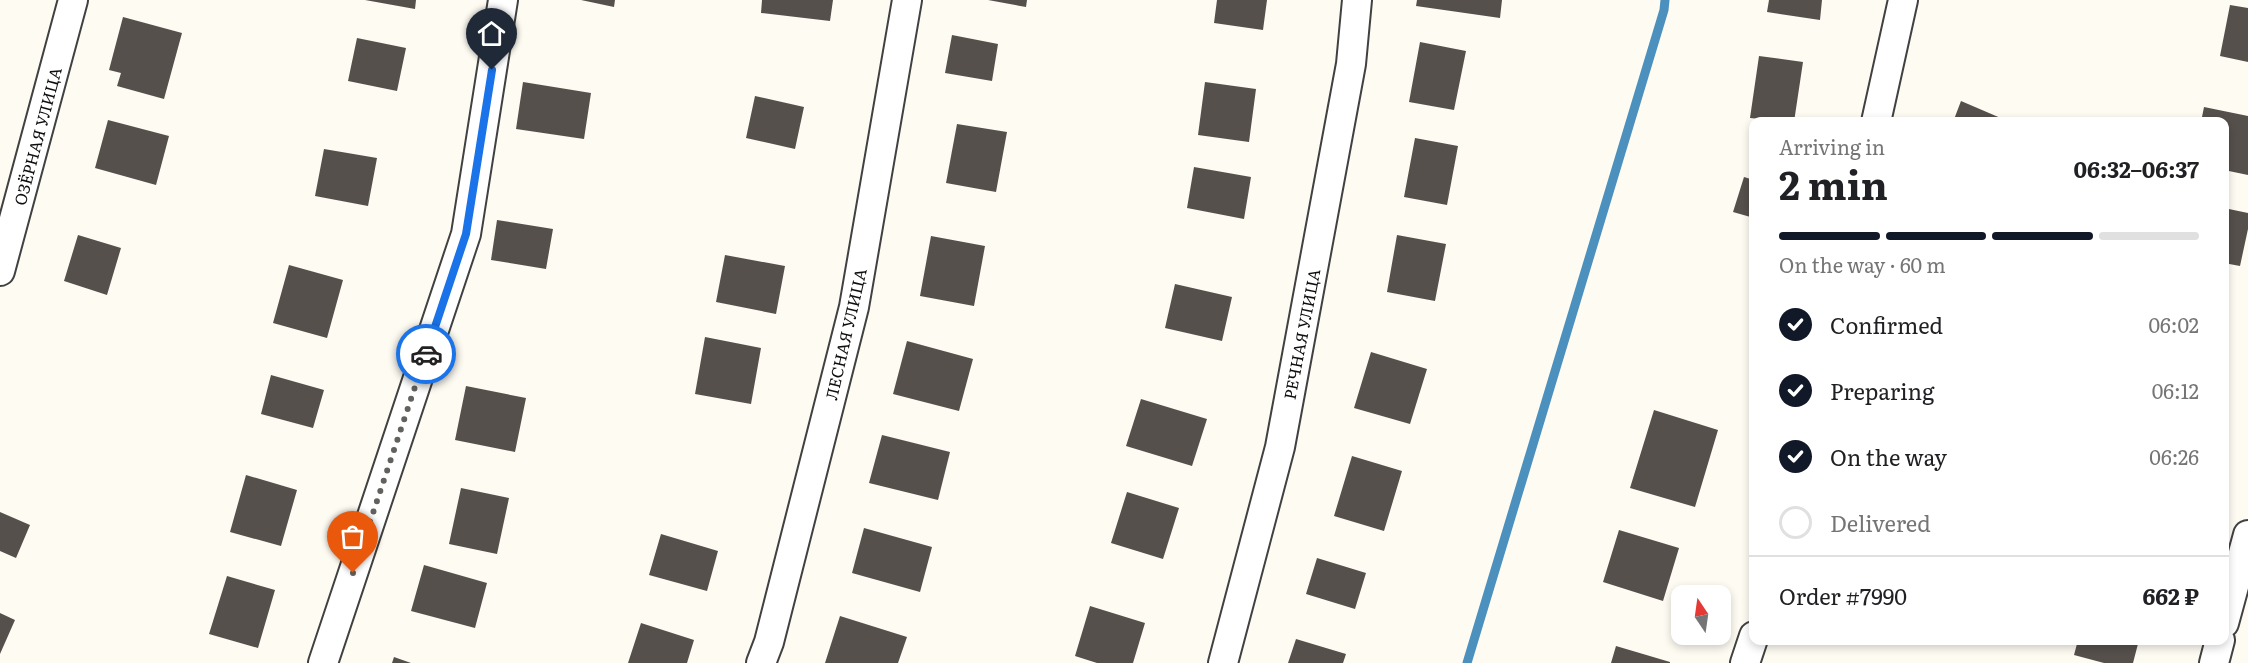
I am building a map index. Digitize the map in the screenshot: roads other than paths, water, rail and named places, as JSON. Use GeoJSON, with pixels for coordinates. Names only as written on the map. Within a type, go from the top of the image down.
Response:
{"type":"FeatureCollection","features":[{"type":"Feature","properties":{"kind":"street","name":"ОЗЁРНАЯ УЛИЦА"},"geometry":{"type":"LineString","coordinates":[[0,271],[73,0]]}},
{"type":"Feature","properties":{"kind":"street"},"geometry":{"type":"LineString","coordinates":[[322,663],[466,234],[503,0]]}},
{"type":"Feature","properties":{"kind":"street","name":"ЛЕСНАЯ УЛИЦА"},"geometry":{"type":"LineString","coordinates":[[761,663],[769,642],[854,307],[907,0]]}},
{"type":"Feature","properties":{"kind":"street","name":"РЕЧНАЯ УЛИЦА"},"geometry":{"type":"LineString","coordinates":[[1222,663],[1280,447],[1351,64],[1357,0]]}},
{"type":"Feature","properties":{"kind":"street"},"geometry":{"type":"LineString","coordinates":[[1877,117],[1903,0]]}},
{"type":"Feature","properties":{"kind":"street"},"geometry":{"type":"LineString","coordinates":[[2229,605],[2248,535]]}},
{"type":"Feature","properties":{"kind":"street"},"geometry":{"type":"LineString","coordinates":[[1745,663],[1751,645]]}},
{"type":"Feature","properties":{"kind":"street"},"geometry":{"type":"LineString","coordinates":[[2214,663],[2219,645]]}},
{"type":"Feature","properties":{"kind":"waterway"},"geometry":{"type":"LineString","coordinates":[[1467,663],[1664,10],[1665,0]]}}]}
